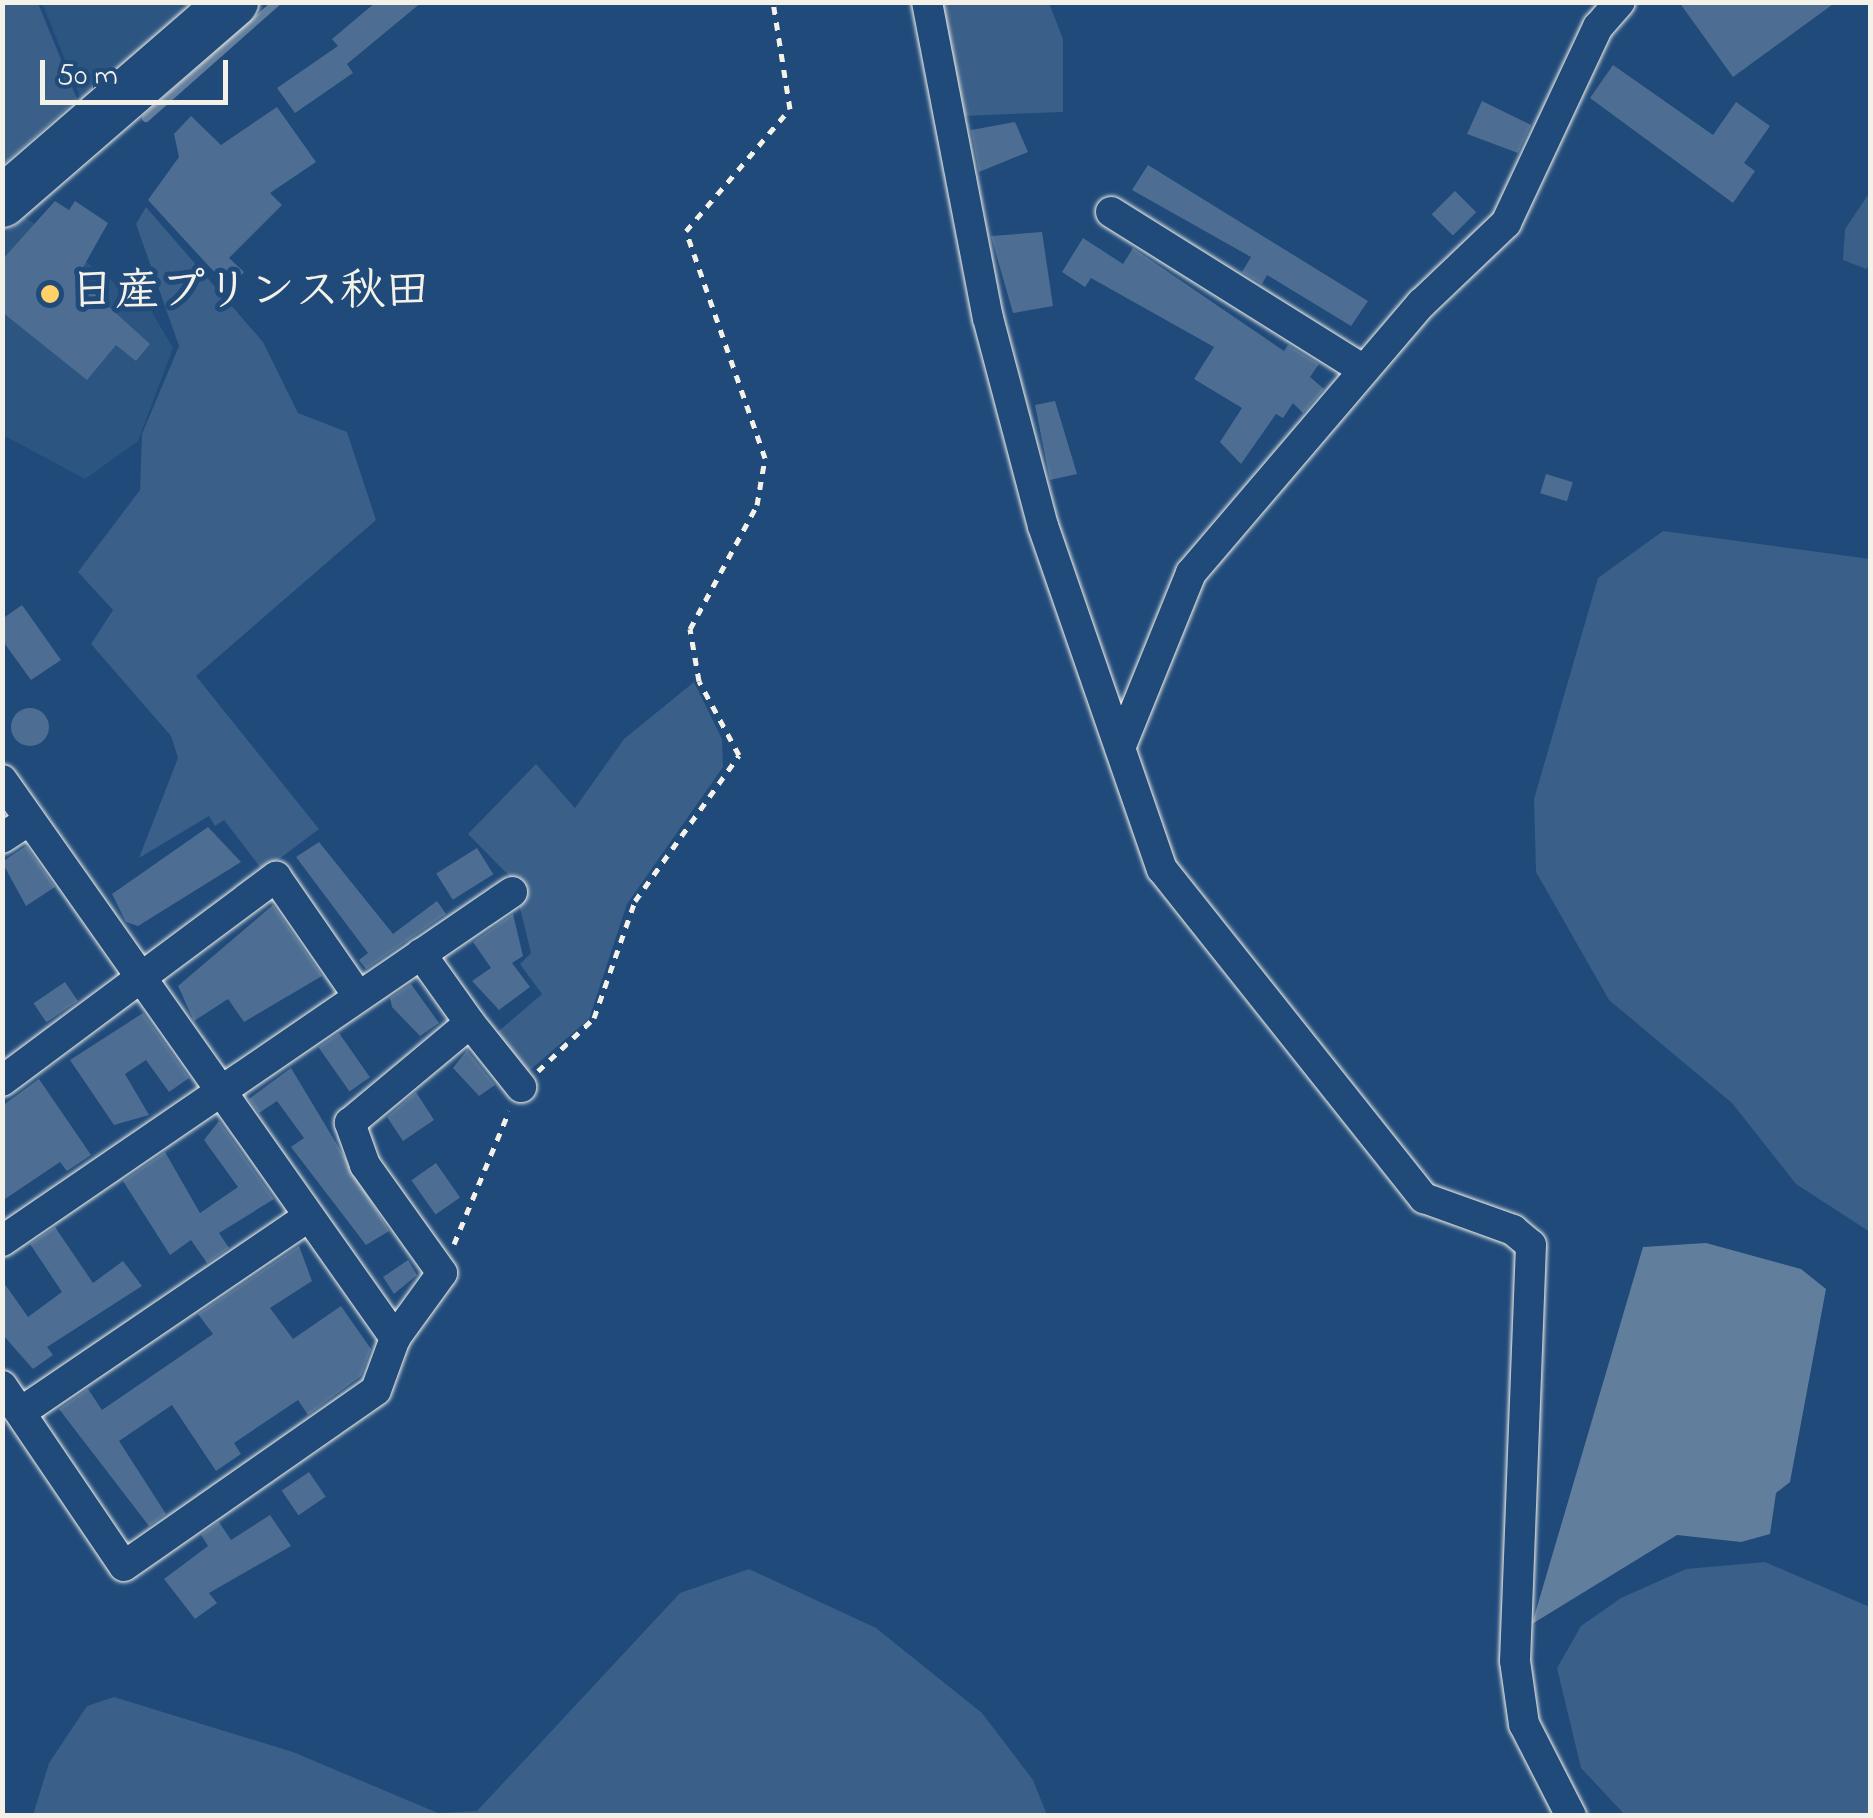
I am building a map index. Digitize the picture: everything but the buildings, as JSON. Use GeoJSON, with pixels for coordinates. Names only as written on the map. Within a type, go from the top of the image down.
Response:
{"type":"FeatureCollection","features":[{"type":"Feature","properties":{"kind":"highway"},"geometry":{"type":"LineString","coordinates":[[2,202],[233,2]]}},
{"type":"Feature","properties":{"kind":"street"},"geometry":{"type":"LineString","coordinates":[[927,2],[993,337],[1043,526],[1162,869],[1424,1198],[1531,1246],[1515,1662],[1524,1724],[1571,1816]]}},
{"type":"Feature","properties":{"kind":"street"},"geometry":{"type":"LineString","coordinates":[[1120,748],[1191,573],[1364,370],[1506,223],[1598,27],[1620,2]]}},
{"type":"Feature","properties":{"kind":"street"},"geometry":{"type":"LineString","coordinates":[[1111,212],[1364,370]]}},
{"type":"Feature","properties":{"kind":"street"},"geometry":{"type":"LineString","coordinates":[[2,780],[217,1091],[396,1338]]}},
{"type":"Feature","properties":{"kind":"street"},"geometry":{"type":"LineString","coordinates":[[2,838],[30,820]]}},
{"type":"Feature","properties":{"kind":"street"},"geometry":{"type":"LineString","coordinates":[[2,1081],[141,982],[276,877],[356,993]]}},
{"type":"Feature","properties":{"kind":"street"},"geometry":{"type":"LineString","coordinates":[[2,1241],[356,993],[512,892]]}},
{"type":"Feature","properties":{"kind":"street"},"geometry":{"type":"LineString","coordinates":[[421,954],[521,1087]]}},
{"type":"Feature","properties":{"kind":"street"},"geometry":{"type":"LineString","coordinates":[[2,1386],[124,1566],[376,1390],[396,1338],[442,1274],[365,1165],[350,1123],[470,1023]]}},
{"type":"Feature","properties":{"kind":"street"},"geometry":{"type":"LineString","coordinates":[[21,1412],[308,1218]]}},
{"type":"Feature","properties":{"kind":"path"},"geometry":{"type":"LineString","coordinates":[[442,1274],[521,1087],[586,1031],[635,901],[738,755],[735,733],[699,681],[690,629],[758,505],[764,458],[686,231],[790,109],[774,2]]}},
{"type":"Feature","properties":{"kind":"shaded area"},"geometry":{"type":"Polygon","coordinates":[[[3,2],[38,3],[77,99],[3,165],[3,2]]]}},
{"type":"Feature","properties":{"kind":"shaded area"},"geometry":{"type":"Polygon","coordinates":[[[42,3],[191,3],[82,101],[42,3]]]}},
{"type":"Feature","properties":{"kind":"shaded area"},"geometry":{"type":"Polygon","coordinates":[[[942,3],[1049,3],[1063,39],[1063,112],[962,116],[942,3]]]}},
{"type":"Feature","properties":{"kind":"shaded area"},"geometry":{"type":"Polygon","coordinates":[[[1870,192],[1870,265],[1866,269],[1843,260],[1845,229],[1870,192]]]}},
{"type":"Feature","properties":{"kind":"shaded area"},"geometry":{"type":"Polygon","coordinates":[[[146,207],[263,342],[298,413],[347,432],[376,520],[196,676],[319,829],[263,871],[224,820],[215,826],[209,816],[139,858],[178,758],[171,736],[91,644],[113,610],[78,572],[140,490],[142,434],[179,346],[136,224],[146,207]]]}},
{"type":"Feature","properties":{"kind":"shaded area"},"geometry":{"type":"Polygon","coordinates":[[[25,217],[150,309],[173,348],[138,441],[85,479],[3,435],[2,236],[25,217]]]}},
{"type":"Feature","properties":{"kind":"shaded area"},"geometry":{"type":"Polygon","coordinates":[[[1663,531],[1870,559],[1870,1232],[1796,1184],[1732,1103],[1609,1000],[1536,872],[1534,799],[1598,578],[1663,531]]]}},
{"type":"Feature","properties":{"kind":"shaded area"},"geometry":{"type":"Polygon","coordinates":[[[694,682],[722,739],[723,767],[627,904],[589,1019],[522,1077],[493,1036],[542,994],[520,964],[531,953],[519,904],[528,895],[468,834],[536,764],[575,808],[624,739],[694,682]]]}},
{"type":"Feature","properties":{"kind":"shaded area"},"geometry":{"type":"Polygon","coordinates":[[[1706,1243],[1801,1269],[1826,1289],[1790,1482],[1776,1493],[1770,1534],[1741,1542],[1677,1535],[1532,1624],[1643,1247],[1706,1243]]]}},
{"type":"Feature","properties":{"kind":"shaded area"},"geometry":{"type":"Polygon","coordinates":[[[1765,1562],[1870,1607],[1870,1815],[1625,1815],[1581,1768],[1557,1668],[1581,1626],[1621,1598],[1686,1569],[1765,1562]]]}},
{"type":"Feature","properties":{"kind":"shaded area"},"geometry":{"type":"Polygon","coordinates":[[[749,1569],[876,1628],[982,1713],[1033,1780],[1047,1815],[33,1815],[49,1763],[87,1706],[114,1697],[293,1752],[438,1813],[477,1811],[680,1593],[749,1569]]]}},
{"type":"Feature","properties":{"kind":"waterway"},"geometry":{"type":"LineString","coordinates":[[146,118],[277,2]]}},
{"type":"Feature","properties":{"kind":"place","name":"日産プリンス秋田"},"geometry":{"type":"Point","coordinates":[50,294]}}]}
